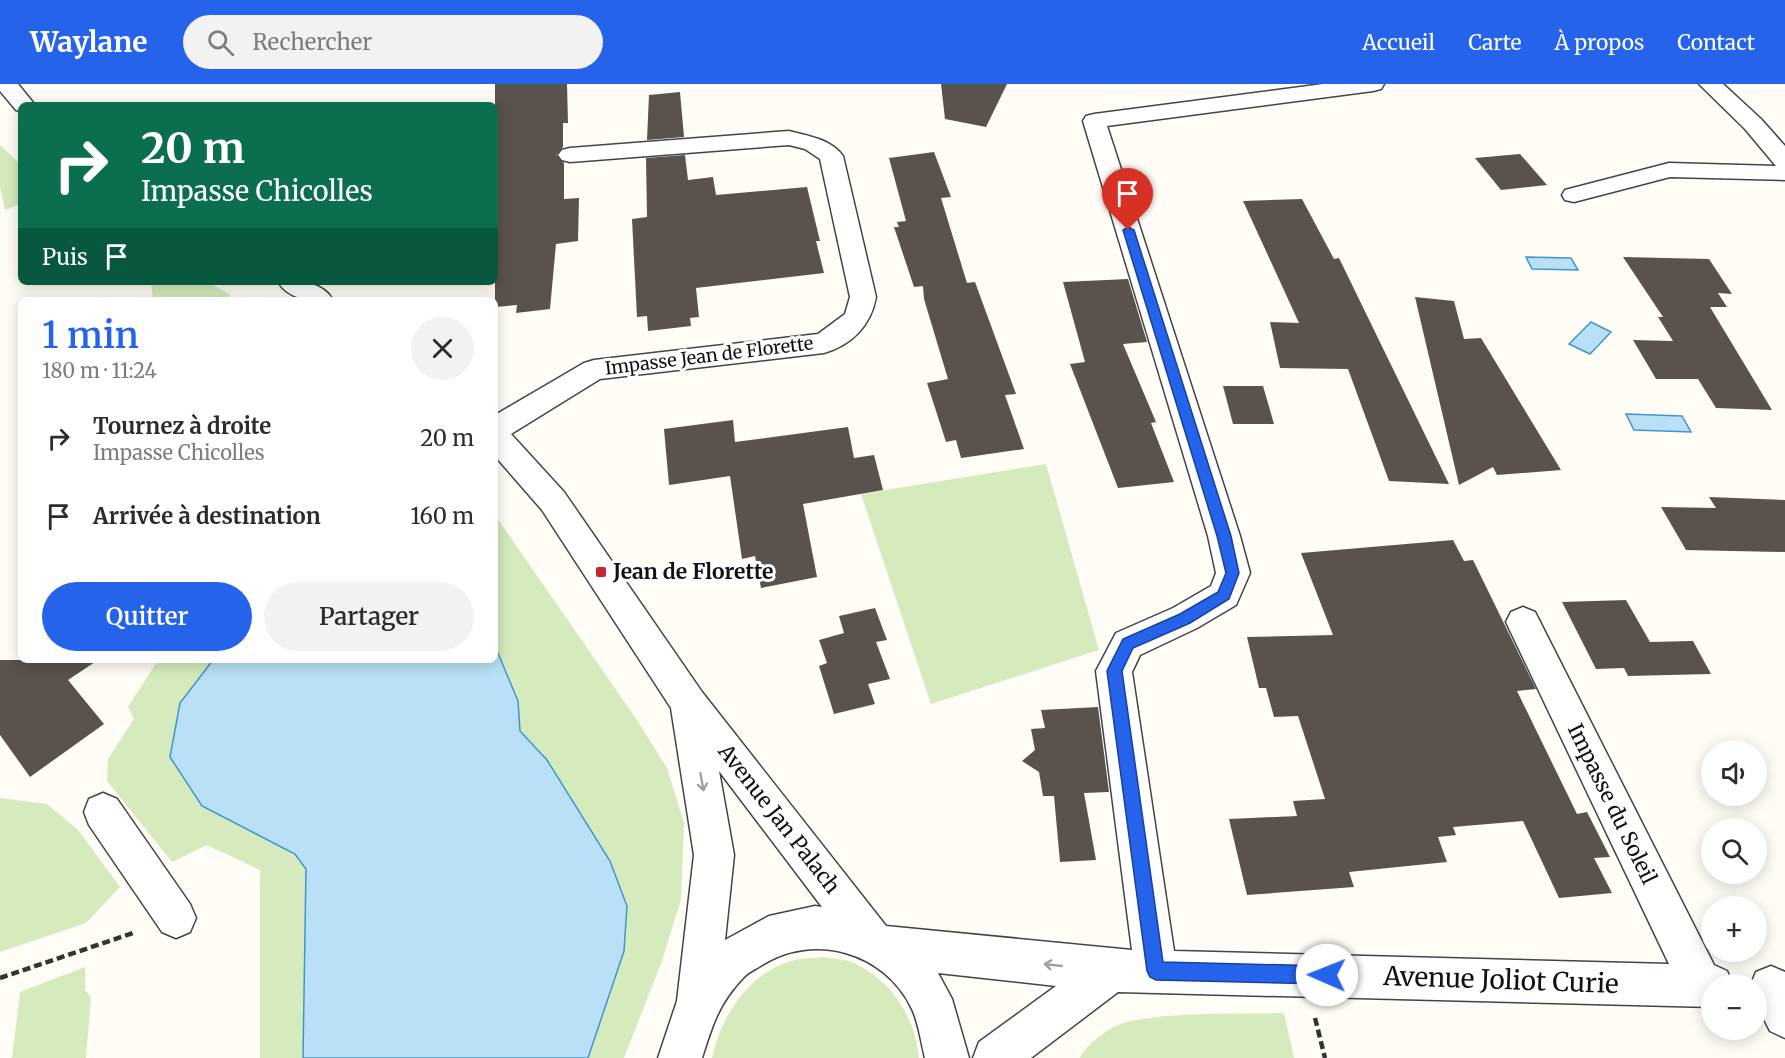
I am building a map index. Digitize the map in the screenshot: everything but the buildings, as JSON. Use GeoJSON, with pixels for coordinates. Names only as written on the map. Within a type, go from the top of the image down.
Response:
{"type":"FeatureCollection","features":[{"type":"Feature","properties":{"kind":"street"},"geometry":{"type":"LineString","coordinates":[[6,84],[21,102]]}},
{"type":"Feature","properties":{"kind":"street"},"geometry":{"type":"LineString","coordinates":[[1156,971],[1114,671],[1128,644],[1185,618],[1224,595],[1233,573],[1224,536],[1094,121],[1373,84]]}},
{"type":"Feature","properties":{"kind":"street"},"geometry":{"type":"LineString","coordinates":[[1710,84],[1753,124],[1785,160]]}},
{"type":"Feature","properties":{"kind":"street","name":"Impasse Jean de Florette"},"geometry":{"type":"LineString","coordinates":[[498,427],[594,370],[824,343],[848,328],[861,315],[863,297],[831,156],[813,144],[789,138],[570,155]]}},
{"type":"Feature","properties":{"kind":"street"},"geometry":{"type":"LineString","coordinates":[[1574,195],[1669,170],[1785,173]]}},
{"type":"Feature","properties":{"kind":"street"},"geometry":{"type":"LineString","coordinates":[[296,285],[315,297]]}},
{"type":"Feature","properties":{"kind":"street","name":"Avenue Jan Palach"},"geometry":{"type":"LineString","coordinates":[[498,439],[553,501],[689,704],[879,941],[918,975],[937,1010],[947,1058]]}},
{"type":"Feature","properties":{"kind":"street","name":"Impasse du Soleil"},"geometry":{"type":"LineString","coordinates":[[1523,622],[1701,975]]}},
{"type":"Feature","properties":{"kind":"street","name":"Avenue Jan Palach"},"geometry":{"type":"LineString","coordinates":[[689,704],[714,855],[697,999]]}},
{"type":"Feature","properties":{"kind":"street"},"geometry":{"type":"LineString","coordinates":[[103,812],[176,918]]}},
{"type":"Feature","properties":{"kind":"street","name":"Avenue Joliot Curie"},"geometry":{"type":"LineString","coordinates":[[697,999],[723,967],[760,939],[802,926],[845,928],[879,941],[1112,971],[1701,985]]}},
{"type":"Feature","properties":{"kind":"street"},"geometry":{"type":"LineString","coordinates":[[995,1058],[1025,1045],[1112,971]]}},
{"type":"Feature","properties":{"kind":"street"},"geometry":{"type":"LineString","coordinates":[[680,1058],[682,1041],[697,999]]}},
{"type":"Feature","properties":{"kind":"path"},"geometry":{"type":"LineString","coordinates":[[0,978],[176,918]]}},
{"type":"Feature","properties":{"kind":"green space"},"geometry":{"type":"Polygon","coordinates":[[[0,145],[18,162],[18,205],[5,210],[0,187],[0,145]]]}},
{"type":"Feature","properties":{"kind":"green space"},"geometry":{"type":"Polygon","coordinates":[[[151,285],[213,285],[231,295],[228,297],[153,297],[151,285]]]}},
{"type":"Feature","properties":{"kind":"green space"},"geometry":{"type":"Polygon","coordinates":[[[1046,464],[1099,650],[931,704],[861,494],[1046,464]]]}},
{"type":"Feature","properties":{"kind":"green space"},"geometry":{"type":"Polygon","coordinates":[[[498,519],[637,720],[667,768],[684,823],[681,899],[662,961],[624,1058],[260,1058],[260,870],[207,845],[172,862],[107,781],[108,759],[134,719],[128,707],[156,663],[498,663],[498,519]]]}},
{"type":"Feature","properties":{"kind":"green space"},"geometry":{"type":"Polygon","coordinates":[[[0,798],[47,804],[78,830],[120,887],[86,923],[0,952],[0,798]]]}},
{"type":"Feature","properties":{"kind":"green space"},"geometry":{"type":"Polygon","coordinates":[[[824,957],[856,964],[881,981],[891,991],[907,1015],[913,1029],[919,1058],[712,1058],[722,1027],[749,986],[776,967],[791,961],[824,957]]]}},
{"type":"Feature","properties":{"kind":"green space"},"geometry":{"type":"Polygon","coordinates":[[[85,967],[85,990],[91,997],[86,1058],[12,1058],[20,992],[85,967]]]}},
{"type":"Feature","properties":{"kind":"green space"},"geometry":{"type":"Polygon","coordinates":[[[1284,1013],[1294,1058],[1080,1058],[1086,1048],[1102,1034],[1113,1027],[1134,1021],[1176,1015],[1284,1013]]]}},
{"type":"Feature","properties":{"kind":"water"},"geometry":{"type":"Polygon","coordinates":[[[1526,257],[1571,258],[1578,270],[1532,269],[1526,257]]]}},
{"type":"Feature","properties":{"kind":"water"},"geometry":{"type":"Polygon","coordinates":[[[1591,322],[1611,332],[1590,354],[1569,344],[1591,322]]]}},
{"type":"Feature","properties":{"kind":"water"},"geometry":{"type":"Polygon","coordinates":[[[1626,414],[1682,416],[1691,432],[1634,430],[1626,414]]]}},
{"type":"Feature","properties":{"kind":"water"},"geometry":{"type":"Polygon","coordinates":[[[498,653],[518,701],[520,731],[547,760],[610,861],[627,906],[624,951],[588,1058],[303,1058],[306,869],[295,854],[202,806],[170,757],[180,703],[211,663],[498,663],[498,653]]]}},
{"type":"Feature","properties":{"kind":"place","name":"Jean de Florette"},"geometry":{"type":"Point","coordinates":[601,572]}},
{"type":"Feature","properties":{"kind":"route"},"geometry":{"type":"LineString","coordinates":[[1128,230],[1224,536],[1233,573],[1224,595],[1185,618],[1128,644],[1114,671],[1156,971],[1327,975]]}}]}
